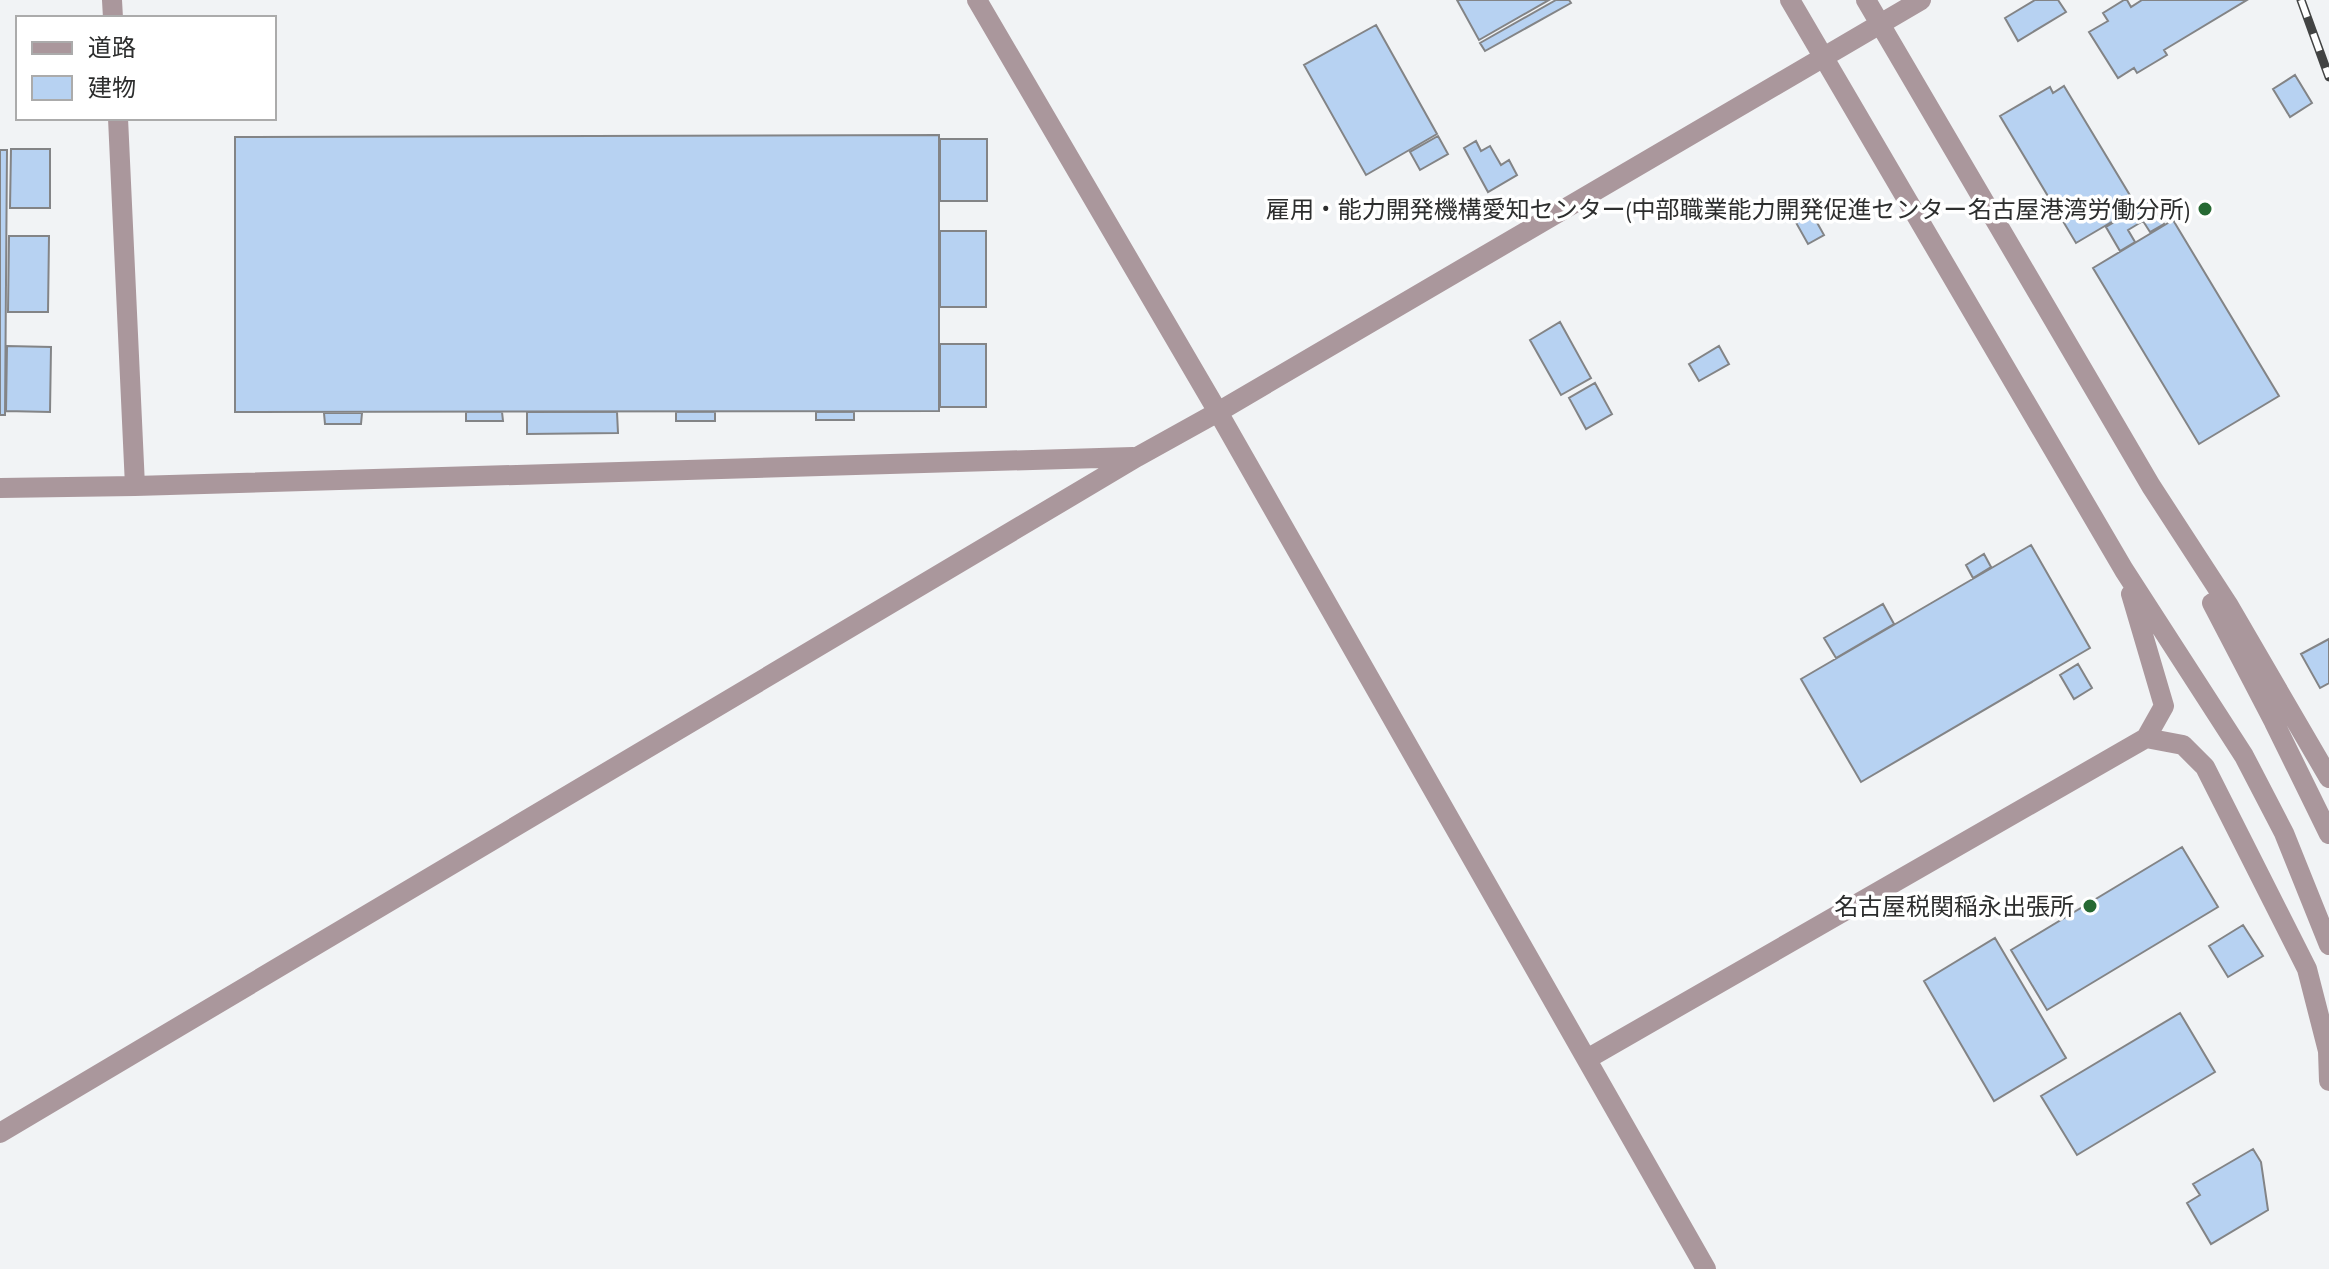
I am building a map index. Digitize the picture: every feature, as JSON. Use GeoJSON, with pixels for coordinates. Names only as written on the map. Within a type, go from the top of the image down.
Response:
{"type":"FeatureCollection","features":[{"type":"Feature","properties":{"kind":"street"},"geometry":{"type":"LineString","coordinates":[[977,0],[1218,412],[1706,1269]]}},
{"type":"Feature","properties":{"kind":"street"},"geometry":{"type":"LineString","coordinates":[[1790,0],[2124,570],[2244,756],[2284,833],[2329,945]]}},
{"type":"Feature","properties":{"kind":"street"},"geometry":{"type":"LineString","coordinates":[[1866,0],[2151,486],[2229,606],[2329,778]]}},
{"type":"Feature","properties":{"kind":"street"},"geometry":{"type":"LineString","coordinates":[[0,1133],[1137,457],[1921,0]]}},
{"type":"Feature","properties":{"kind":"street"},"geometry":{"type":"LineString","coordinates":[[118,120],[135,486]]}},
{"type":"Feature","properties":{"kind":"street"},"geometry":{"type":"LineString","coordinates":[[0,488],[1137,457]]}},
{"type":"Feature","properties":{"kind":"street"},"geometry":{"type":"LineString","coordinates":[[2151,486],[2329,834]]}},
{"type":"Feature","properties":{"kind":"street"},"geometry":{"type":"LineString","coordinates":[[1587,1059],[2146,738],[2164,706],[2124,570]]}},
{"type":"Feature","properties":{"kind":"street"},"geometry":{"type":"LineString","coordinates":[[2146,738],[2183,745],[2205,767],[2307,969],[2328,1051],[2329,1081]]}},
{"type":"Feature","properties":{"kind":"building"},"geometry":{"type":"Polygon","coordinates":[[[1457,0],[1549,0],[1479,40],[1457,0]]]}},
{"type":"Feature","properties":{"kind":"building"},"geometry":{"type":"Polygon","coordinates":[[[1556,0],[1569,0],[1571,3],[1485,51],[1480,43],[1556,0]]]}},
{"type":"Feature","properties":{"kind":"building"},"geometry":{"type":"Polygon","coordinates":[[[2035,0],[2058,0],[2066,12],[2018,41],[2005,18],[2035,0]]]}},
{"type":"Feature","properties":{"kind":"building"},"geometry":{"type":"Polygon","coordinates":[[[2124,0],[2131,7],[2142,0],[2247,0],[2164,50],[2167,55],[2137,73],[2134,68],[2118,78],[2089,32],[2108,21],[2103,13],[2124,0]]]}},
{"type":"Feature","properties":{"kind":"building"},"geometry":{"type":"Polygon","coordinates":[[[1376,25],[1437,134],[1366,175],[1304,65],[1376,25]]]}},
{"type":"Feature","properties":{"kind":"building"},"geometry":{"type":"Polygon","coordinates":[[[2295,75],[2312,103],[2290,117],[2273,89],[2295,75]]]}},
{"type":"Feature","properties":{"kind":"building"},"geometry":{"type":"Polygon","coordinates":[[[2064,86],[2137,207],[2076,243],[2000,116],[2050,87],[2053,93],[2064,86]]]}},
{"type":"Feature","properties":{"kind":"building"},"geometry":{"type":"Polygon","coordinates":[[[939,135],[939,411],[235,412],[235,137],[939,135]]]}},
{"type":"Feature","properties":{"kind":"building"},"geometry":{"type":"Polygon","coordinates":[[[1438,136],[1448,154],[1420,170],[1410,152],[1438,136]]]}},
{"type":"Feature","properties":{"kind":"building"},"geometry":{"type":"Polygon","coordinates":[[[940,139],[987,139],[987,201],[940,201],[940,139]]]}},
{"type":"Feature","properties":{"kind":"building"},"geometry":{"type":"Polygon","coordinates":[[[1476,141],[1481,151],[1490,146],[1501,165],[1509,160],[1517,175],[1488,192],[1464,148],[1476,141]]]}},
{"type":"Feature","properties":{"kind":"building"},"geometry":{"type":"Polygon","coordinates":[[[11,149],[50,149],[50,208],[10,208],[11,149]]]}},
{"type":"Feature","properties":{"kind":"building"},"geometry":{"type":"Polygon","coordinates":[[[0,150],[7,150],[5,415],[0,415],[0,150]]]}},
{"type":"Feature","properties":{"kind":"building"},"geometry":{"type":"Polygon","coordinates":[[[2149,201],[2164,224],[2150,232],[2143,221],[2128,230],[2135,242],[2120,251],[2106,227],[2149,201]]]}},
{"type":"Feature","properties":{"kind":"building"},"geometry":{"type":"Polygon","coordinates":[[[1810,210],[1824,235],[1808,244],[1794,219],[1810,210]]]}},
{"type":"Feature","properties":{"kind":"building"},"geometry":{"type":"Polygon","coordinates":[[[2173,220],[2279,396],[2199,444],[2093,268],[2173,220]]]}},
{"type":"Feature","properties":{"kind":"building"},"geometry":{"type":"Polygon","coordinates":[[[940,231],[986,231],[986,307],[940,307],[940,231]]]}},
{"type":"Feature","properties":{"kind":"building"},"geometry":{"type":"Polygon","coordinates":[[[9,236],[49,236],[48,312],[8,312],[9,236]]]}},
{"type":"Feature","properties":{"kind":"building"},"geometry":{"type":"Polygon","coordinates":[[[1560,322],[1591,378],[1561,395],[1530,340],[1560,322]]]}},
{"type":"Feature","properties":{"kind":"building"},"geometry":{"type":"Polygon","coordinates":[[[940,344],[986,344],[986,407],[940,407],[940,344]]]}},
{"type":"Feature","properties":{"kind":"building"},"geometry":{"type":"Polygon","coordinates":[[[7,346],[51,347],[50,412],[6,411],[7,346]]]}},
{"type":"Feature","properties":{"kind":"building"},"geometry":{"type":"Polygon","coordinates":[[[1719,346],[1729,364],[1699,381],[1689,364],[1719,346]]]}},
{"type":"Feature","properties":{"kind":"building"},"geometry":{"type":"Polygon","coordinates":[[[1595,383],[1612,414],[1586,429],[1569,398],[1595,383]]]}},
{"type":"Feature","properties":{"kind":"building"},"geometry":{"type":"Polygon","coordinates":[[[466,412],[502,412],[503,421],[466,421],[466,412]]]}},
{"type":"Feature","properties":{"kind":"building"},"geometry":{"type":"Polygon","coordinates":[[[527,412],[617,412],[618,433],[527,434],[527,412]]]}},
{"type":"Feature","properties":{"kind":"building"},"geometry":{"type":"Polygon","coordinates":[[[676,412],[715,412],[715,421],[676,421],[676,412]]]}},
{"type":"Feature","properties":{"kind":"building"},"geometry":{"type":"Polygon","coordinates":[[[816,412],[854,412],[854,420],[816,420],[816,412]]]}},
{"type":"Feature","properties":{"kind":"building"},"geometry":{"type":"Polygon","coordinates":[[[324,413],[362,413],[361,424],[325,424],[324,413]]]}},
{"type":"Feature","properties":{"kind":"building"},"geometry":{"type":"Polygon","coordinates":[[[2031,545],[2090,648],[1861,782],[1801,679],[2031,545]]]}},
{"type":"Feature","properties":{"kind":"building"},"geometry":{"type":"Polygon","coordinates":[[[1984,554],[1991,567],[1973,578],[1966,565],[1984,554]]]}},
{"type":"Feature","properties":{"kind":"building"},"geometry":{"type":"Polygon","coordinates":[[[1883,604],[1894,624],[1836,658],[1824,638],[1883,604]]]}},
{"type":"Feature","properties":{"kind":"building"},"geometry":{"type":"Polygon","coordinates":[[[2329,639],[2329,683],[2320,688],[2301,654],[2329,639]]]}},
{"type":"Feature","properties":{"kind":"building"},"geometry":{"type":"Polygon","coordinates":[[[2078,664],[2092,688],[2074,699],[2060,675],[2078,664]]]}},
{"type":"Feature","properties":{"kind":"building"},"geometry":{"type":"Polygon","coordinates":[[[2182,847],[2218,907],[2047,1010],[2011,950],[2182,847]]]}},
{"type":"Feature","properties":{"kind":"building"},"geometry":{"type":"Polygon","coordinates":[[[2243,925],[2263,956],[2228,977],[2209,946],[2243,925]]]}},
{"type":"Feature","properties":{"kind":"building"},"geometry":{"type":"Polygon","coordinates":[[[1995,938],[2066,1058],[1994,1101],[1924,981],[1995,938]]]}},
{"type":"Feature","properties":{"kind":"building"},"geometry":{"type":"Polygon","coordinates":[[[2180,1013],[2215,1072],[2077,1155],[2041,1096],[2180,1013]]]}},
{"type":"Feature","properties":{"kind":"building"},"geometry":{"type":"Polygon","coordinates":[[[2253,1149],[2261,1162],[2268,1210],[2211,1244],[2187,1203],[2200,1195],[2193,1184],[2253,1149]]]}},
{"type":"Feature","properties":{"kind":"railway"},"geometry":{"type":"LineString","coordinates":[[2301,0],[2329,77]]}},
{"type":"Feature","properties":{"kind":"place","name":"雇用・能力開発機構愛知センター(中部職業能力開発促進センター名古屋港湾労働分所)"},"geometry":{"type":"Point","coordinates":[2205,209]}},
{"type":"Feature","properties":{"kind":"place","name":"名古屋税関稲永出張所"},"geometry":{"type":"Point","coordinates":[2090,906]}}]}
